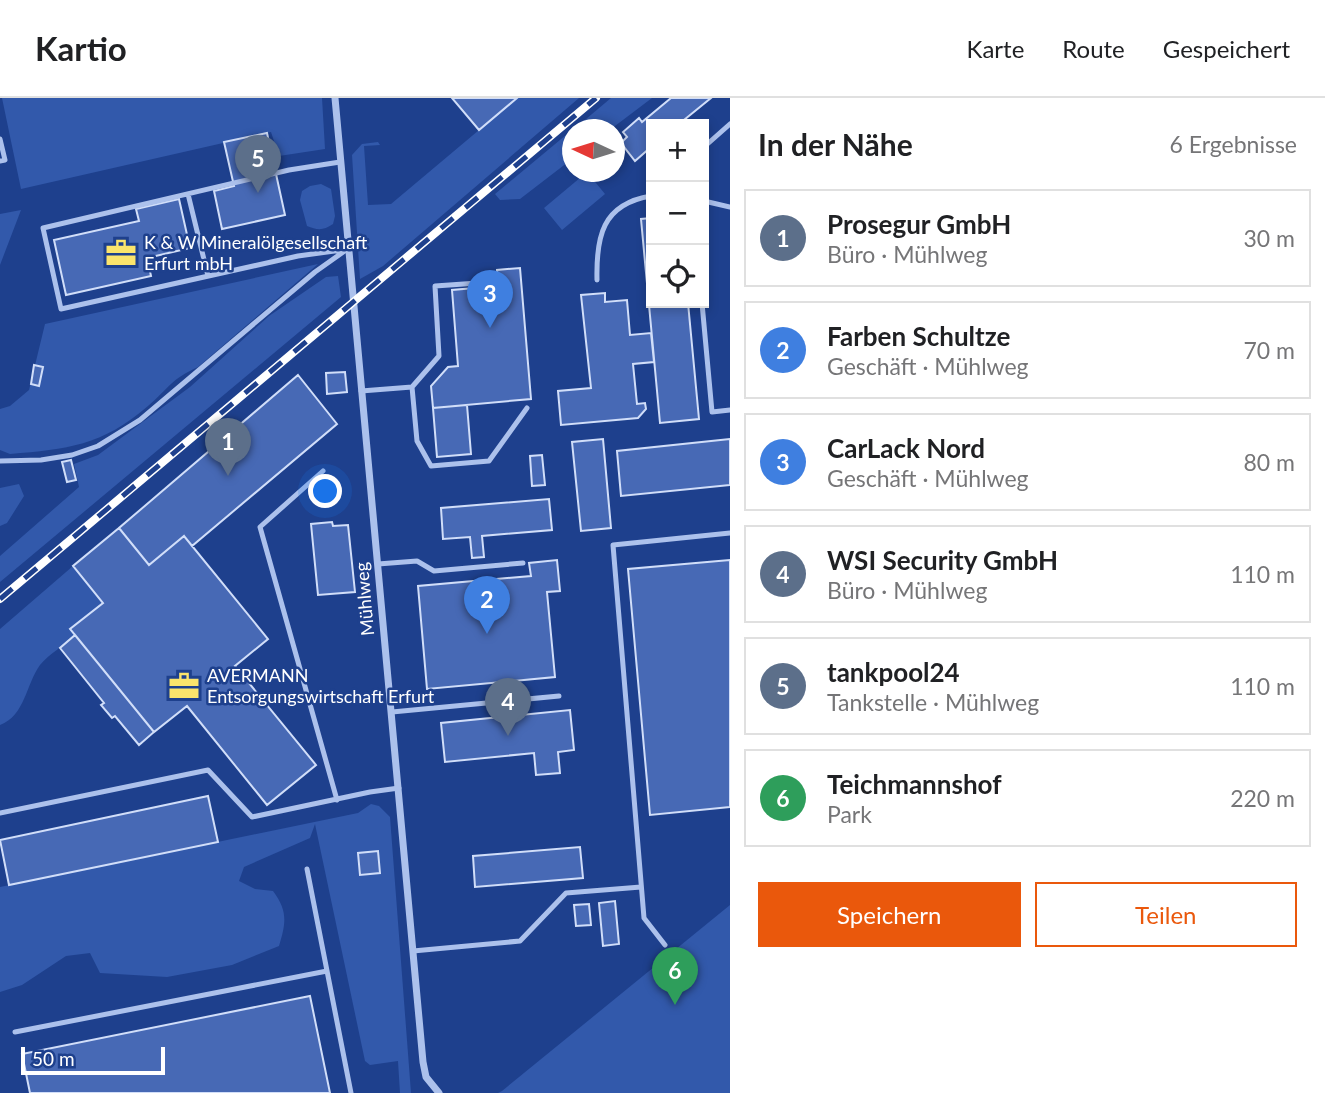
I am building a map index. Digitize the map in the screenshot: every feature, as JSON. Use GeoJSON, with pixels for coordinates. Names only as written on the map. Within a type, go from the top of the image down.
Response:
{"type":"FeatureCollection","features":[{"type":"Feature","properties":{"kind":"street","name":"Mühlweg"},"geometry":{"type":"LineString","coordinates":[[335,98],[423,1062],[426,1077],[439,1093]]}},
{"type":"Feature","properties":{"kind":"lane"},"geometry":{"type":"LineString","coordinates":[[709,143],[730,124]]}},
{"type":"Feature","properties":{"kind":"lane"},"geometry":{"type":"LineString","coordinates":[[0,139],[5,160],[0,161]]}},
{"type":"Feature","properties":{"kind":"lane"},"geometry":{"type":"LineString","coordinates":[[340,162],[289,170],[43,228],[61,309],[299,256],[349,249]]}},
{"type":"Feature","properties":{"kind":"lane"},"geometry":{"type":"LineString","coordinates":[[188,194],[208,276]]}},
{"type":"Feature","properties":{"kind":"lane"},"geometry":{"type":"LineString","coordinates":[[597,280],[596,250],[604,225],[618,209],[646,197]]}},
{"type":"Feature","properties":{"kind":"lane"},"geometry":{"type":"LineString","coordinates":[[709,202],[730,207]]}},
{"type":"Feature","properties":{"kind":"lane"},"geometry":{"type":"LineString","coordinates":[[0,461],[41,460],[72,455],[98,446],[140,420],[315,272],[349,249]]}},
{"type":"Feature","properties":{"kind":"lane"},"geometry":{"type":"LineString","coordinates":[[361,391],[412,387],[439,356],[435,286],[478,283]]}},
{"type":"Feature","properties":{"kind":"lane"},"geometry":{"type":"LineString","coordinates":[[702,308],[712,412],[730,410]]}},
{"type":"Feature","properties":{"kind":"lane"},"geometry":{"type":"LineString","coordinates":[[412,387],[417,440],[430,466],[489,461],[527,408]]}},
{"type":"Feature","properties":{"kind":"lane"},"geometry":{"type":"LineString","coordinates":[[323,471],[260,527],[337,800]]}},
{"type":"Feature","properties":{"kind":"lane"},"geometry":{"type":"LineString","coordinates":[[665,945],[644,918],[613,545],[730,533]]}},
{"type":"Feature","properties":{"kind":"lane"},"geometry":{"type":"LineString","coordinates":[[378,564],[417,561],[434,571],[523,563]]}},
{"type":"Feature","properties":{"kind":"lane"},"geometry":{"type":"LineString","coordinates":[[392,712],[559,696]]}},
{"type":"Feature","properties":{"kind":"lane"},"geometry":{"type":"LineString","coordinates":[[0,813],[208,770],[251,817],[370,792],[399,789]]}},
{"type":"Feature","properties":{"kind":"lane"},"geometry":{"type":"LineString","coordinates":[[307,869],[351,1093]]}},
{"type":"Feature","properties":{"kind":"lane"},"geometry":{"type":"LineString","coordinates":[[413,951],[520,941],[566,893],[641,887]]}},
{"type":"Feature","properties":{"kind":"lane"},"geometry":{"type":"LineString","coordinates":[[15,1032],[327,971]]}},
{"type":"Feature","properties":{"kind":"shaded area"},"geometry":{"type":"Polygon","coordinates":[[[2,98],[322,98],[325,149],[279,156],[271,132],[21,189],[2,98]]]}},
{"type":"Feature","properties":{"kind":"shaded area"},"geometry":{"type":"Polygon","coordinates":[[[517,98],[579,98],[383,266],[360,279],[352,155],[362,144],[378,142],[380,145],[364,146],[368,205],[391,204],[517,98]]]}},
{"type":"Feature","properties":{"kind":"shaded area"},"geometry":{"type":"Polygon","coordinates":[[[611,98],[652,98],[624,119],[586,119],[611,98]]]}},
{"type":"Feature","properties":{"kind":"shaded area"},"geometry":{"type":"Polygon","coordinates":[[[562,138],[562,167],[520,199],[500,200],[495,194],[562,138]]]}},
{"type":"Feature","properties":{"kind":"shaded area"},"geometry":{"type":"Polygon","coordinates":[[[575,182],[595,182],[605,194],[562,230],[544,208],[575,182]]]}},
{"type":"Feature","properties":{"kind":"shaded area"},"geometry":{"type":"Polygon","coordinates":[[[321,184],[331,189],[335,216],[333,224],[317,229],[307,226],[300,200],[302,191],[321,184]]]}},
{"type":"Feature","properties":{"kind":"shaded area"},"geometry":{"type":"Polygon","coordinates":[[[21,210],[0,265],[0,214],[21,210]]]}},
{"type":"Feature","properties":{"kind":"shaded area"},"geometry":{"type":"Polygon","coordinates":[[[318,264],[198,367],[176,380],[148,406],[115,430],[67,447],[10,454],[0,450],[0,409],[10,406],[29,390],[45,324],[318,264]]]}},
{"type":"Feature","properties":{"kind":"shaded area"},"geometry":{"type":"Polygon","coordinates":[[[338,276],[341,297],[0,582],[0,556],[79,487],[74,464],[98,455],[190,387],[269,316],[326,277],[338,276]]]}},
{"type":"Feature","properties":{"kind":"shaded area"},"geometry":{"type":"Polygon","coordinates":[[[19,484],[24,496],[7,523],[0,526],[0,488],[19,484]]]}},
{"type":"Feature","properties":{"kind":"shaded area"},"geometry":{"type":"Polygon","coordinates":[[[73,566],[103,603],[71,629],[75,635],[40,665],[20,707],[8,721],[0,725],[0,629],[73,566]]]}},
{"type":"Feature","properties":{"kind":"shaded area"},"geometry":{"type":"Polygon","coordinates":[[[371,804],[379,806],[390,817],[411,1093],[400,1093],[398,1061],[370,1065],[365,1061],[315,824],[310,838],[244,867],[239,881],[255,889],[273,891],[278,898],[284,917],[279,946],[232,965],[167,977],[100,973],[90,953],[66,956],[22,985],[0,992],[0,887],[358,813],[371,804]]]}},
{"type":"Feature","properties":{"kind":"shaded area"},"geometry":{"type":"Polygon","coordinates":[[[730,905],[730,1093],[498,1093],[502,1091],[730,905]]]}},
{"type":"Feature","properties":{"kind":"building"},"geometry":{"type":"Polygon","coordinates":[[[452,98],[517,98],[479,130],[452,98]]]}},
{"type":"Feature","properties":{"kind":"building"},"geometry":{"type":"Polygon","coordinates":[[[671,98],[711,98],[685,119],[646,119],[646,151],[635,161],[625,148],[625,130],[639,118],[642,122],[671,98]]]}},
{"type":"Feature","properties":{"kind":"building"},"geometry":{"type":"Polygon","coordinates":[[[267,133],[285,215],[222,229],[214,191],[234,186],[224,142],[267,133]]]}},
{"type":"Feature","properties":{"kind":"building"},"geometry":{"type":"Polygon","coordinates":[[[179,199],[190,248],[147,258],[151,276],[66,295],[54,240],[139,221],[136,209],[179,199]]]}},
{"type":"Feature","properties":{"kind":"building"},"geometry":{"type":"Polygon","coordinates":[[[646,218],[646,273],[641,219],[646,218]]]}},
{"type":"Feature","properties":{"kind":"building"},"geometry":{"type":"Polygon","coordinates":[[[520,268],[531,399],[433,408],[431,386],[448,367],[458,366],[452,290],[498,286],[497,270],[520,268]]]}},
{"type":"Feature","properties":{"kind":"building"},"geometry":{"type":"Polygon","coordinates":[[[605,293],[605,302],[627,300],[630,335],[651,333],[654,362],[633,364],[637,404],[645,403],[646,409],[638,418],[561,425],[558,391],[591,388],[581,295],[605,293]]]}},
{"type":"Feature","properties":{"kind":"building"},"geometry":{"type":"Polygon","coordinates":[[[649,308],[688,308],[699,419],[660,423],[649,308]]]}},
{"type":"Feature","properties":{"kind":"building"},"geometry":{"type":"Polygon","coordinates":[[[34,365],[43,367],[39,386],[31,384],[34,365]]]}},
{"type":"Feature","properties":{"kind":"building"},"geometry":{"type":"Polygon","coordinates":[[[345,372],[347,392],[327,394],[326,373],[345,372]]]}},
{"type":"Feature","properties":{"kind":"building"},"geometry":{"type":"Polygon","coordinates":[[[298,375],[337,424],[192,546],[184,536],[149,565],[119,528],[298,375]]]}},
{"type":"Feature","properties":{"kind":"building"},"geometry":{"type":"Polygon","coordinates":[[[467,405],[471,454],[437,457],[433,408],[467,405]]]}},
{"type":"Feature","properties":{"kind":"building"},"geometry":{"type":"Polygon","coordinates":[[[603,439],[611,528],[581,531],[572,442],[603,439]]]}},
{"type":"Feature","properties":{"kind":"building"},"geometry":{"type":"Polygon","coordinates":[[[730,439],[730,485],[621,496],[617,451],[730,439]]]}},
{"type":"Feature","properties":{"kind":"building"},"geometry":{"type":"Polygon","coordinates":[[[542,455],[545,485],[532,486],[530,456],[542,455]]]}},
{"type":"Feature","properties":{"kind":"building"},"geometry":{"type":"Polygon","coordinates":[[[71,460],[76,480],[67,482],[62,462],[71,460]]]}},
{"type":"Feature","properties":{"kind":"building"},"geometry":{"type":"Polygon","coordinates":[[[549,499],[552,530],[482,536],[484,557],[472,558],[470,537],[443,539],[441,508],[549,499]]]}},
{"type":"Feature","properties":{"kind":"building"},"geometry":{"type":"Polygon","coordinates":[[[332,522],[333,526],[348,525],[355,592],[318,595],[311,524],[332,522]]]}},
{"type":"Feature","properties":{"kind":"building","name":"AVERMANN Entsorgungswirtschaft Erfurt"},"geometry":{"type":"Polygon","coordinates":[[[119,528],[149,565],[184,536],[268,639],[235,666],[316,765],[267,805],[187,706],[154,732],[70,629],[103,603],[73,566],[119,528]]]}},
{"type":"Feature","properties":{"kind":"building"},"geometry":{"type":"Polygon","coordinates":[[[557,560],[560,591],[547,592],[555,677],[427,689],[418,586],[531,576],[529,563],[557,560]]]}},
{"type":"Feature","properties":{"kind":"building"},"geometry":{"type":"Polygon","coordinates":[[[730,560],[730,807],[650,815],[628,569],[730,560]]]}},
{"type":"Feature","properties":{"kind":"building"},"geometry":{"type":"Polygon","coordinates":[[[75,635],[154,732],[139,745],[115,716],[112,718],[101,705],[104,703],[60,648],[75,635]]]}},
{"type":"Feature","properties":{"kind":"building"},"geometry":{"type":"Polygon","coordinates":[[[570,710],[574,750],[558,752],[560,773],[536,775],[534,753],[445,762],[441,723],[570,710]]]}},
{"type":"Feature","properties":{"kind":"building"},"geometry":{"type":"Polygon","coordinates":[[[208,796],[218,842],[9,885],[0,840],[208,796]]]}},
{"type":"Feature","properties":{"kind":"building"},"geometry":{"type":"Polygon","coordinates":[[[580,847],[583,878],[475,887],[473,856],[580,847]]]}},
{"type":"Feature","properties":{"kind":"building"},"geometry":{"type":"Polygon","coordinates":[[[378,851],[380,873],[360,875],[358,853],[378,851]]]}},
{"type":"Feature","properties":{"kind":"building"},"geometry":{"type":"Polygon","coordinates":[[[615,901],[619,944],[603,946],[599,903],[615,901]]]}},
{"type":"Feature","properties":{"kind":"building"},"geometry":{"type":"Polygon","coordinates":[[[589,904],[591,925],[576,926],[574,905],[589,904]]]}},
{"type":"Feature","properties":{"kind":"building"},"geometry":{"type":"Polygon","coordinates":[[[310,996],[330,1093],[30,1093],[22,1054],[310,996]]]}},
{"type":"Feature","properties":{"kind":"railway"},"geometry":{"type":"LineString","coordinates":[[0,599],[596,98]]}},
{"type":"Feature","properties":{"kind":"place","name":"tankpool24"},"geometry":{"type":"Point","coordinates":[258,193]}},
{"type":"Feature","properties":{"kind":"place","name":"K & W Mineralölgesellschaft Erfurt mbH"},"geometry":{"type":"Point","coordinates":[121,253]}},
{"type":"Feature","properties":{"kind":"place","name":"CarLack Nord"},"geometry":{"type":"Point","coordinates":[490,328]}},
{"type":"Feature","properties":{"kind":"place","name":"Prosegur GmbH"},"geometry":{"type":"Point","coordinates":[228,476]}},
{"type":"Feature","properties":{"kind":"place","name":"Farben Schultze"},"geometry":{"type":"Point","coordinates":[487,634]}},
{"type":"Feature","properties":{"kind":"place","name":"AVERMANN Entsorgungswirtschaft Erfurt"},"geometry":{"type":"Point","coordinates":[184,686]}},
{"type":"Feature","properties":{"kind":"place","name":"WSI Security GmbH"},"geometry":{"type":"Point","coordinates":[508,736]}},
{"type":"Feature","properties":{"kind":"place","name":"Teichmannshof"},"geometry":{"type":"Point","coordinates":[675,1005]}}]}
